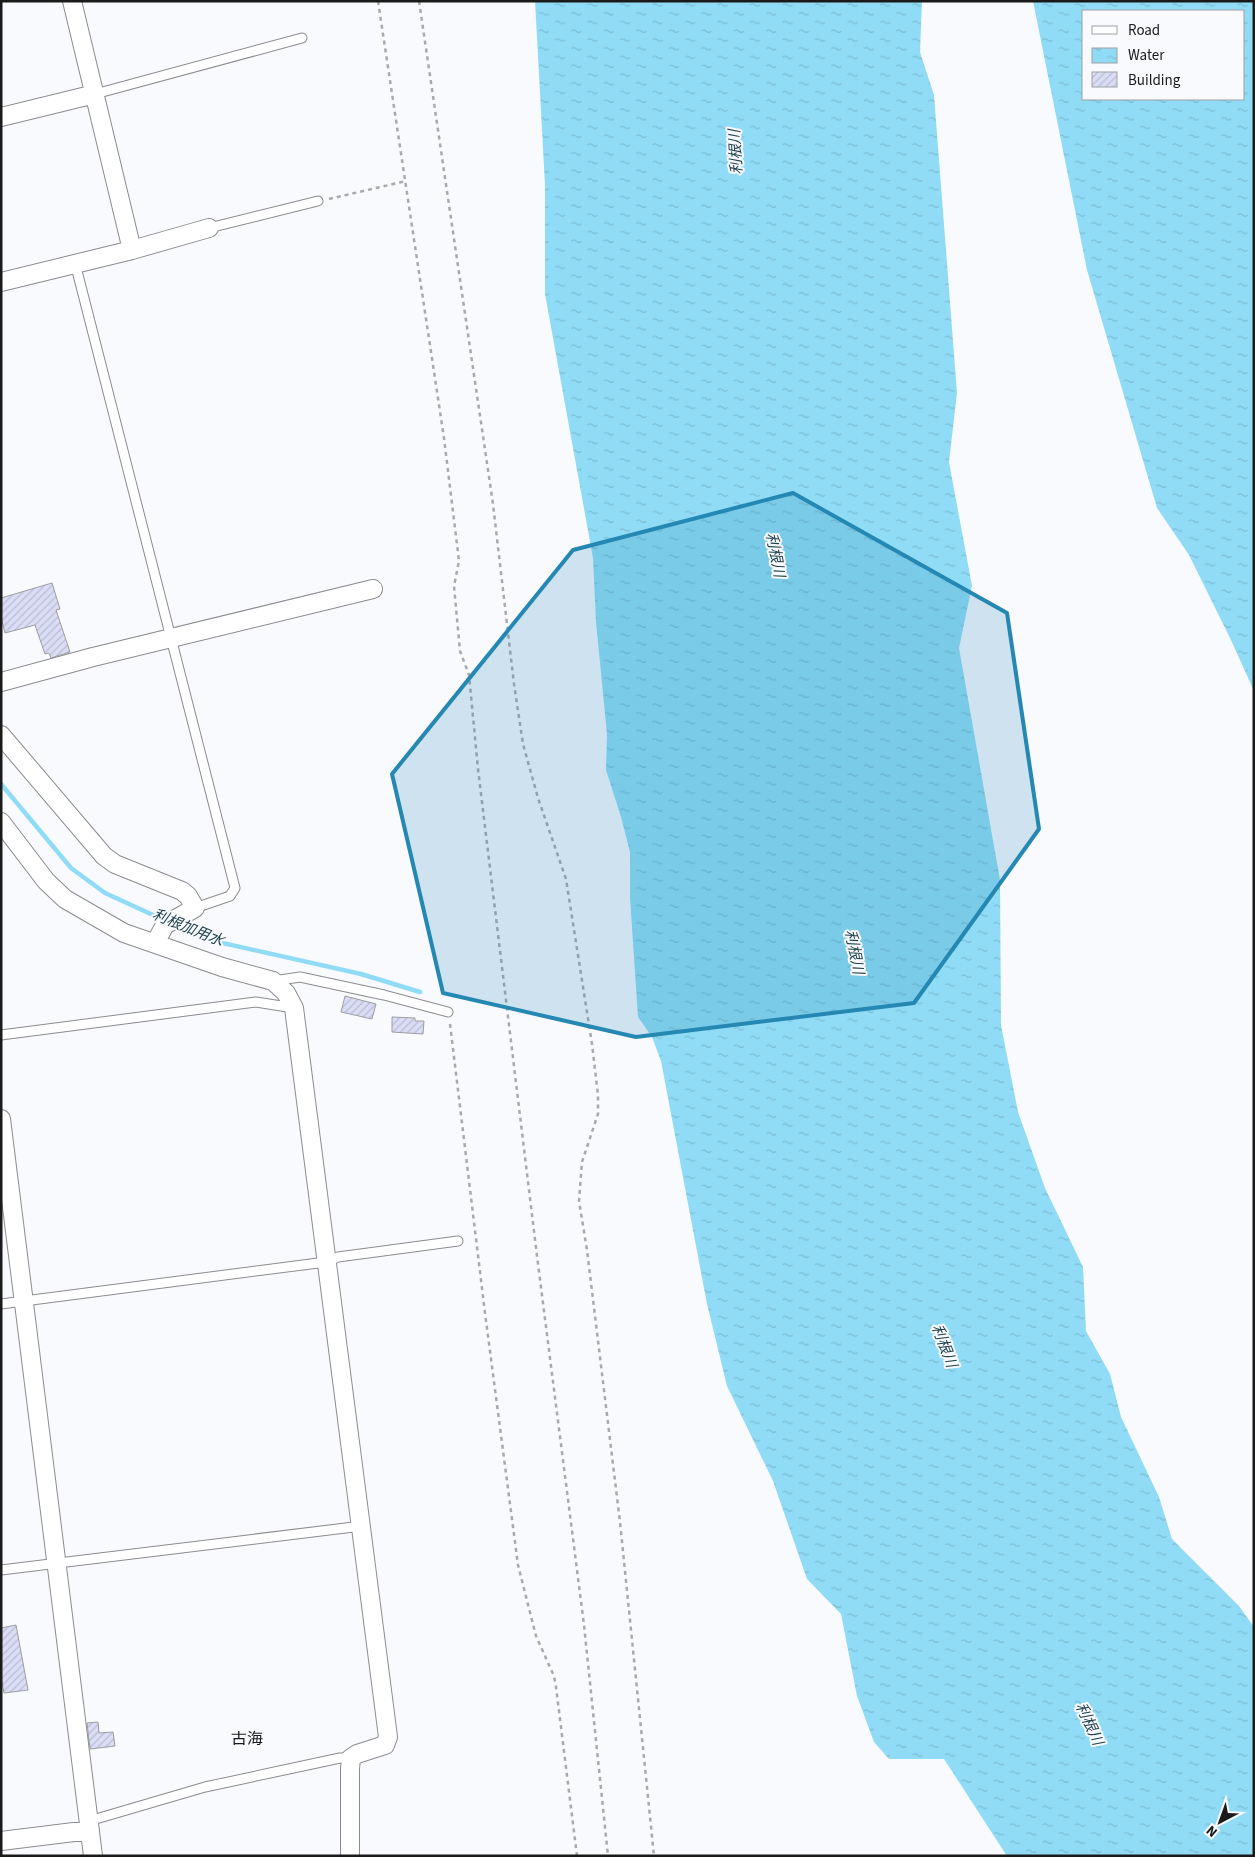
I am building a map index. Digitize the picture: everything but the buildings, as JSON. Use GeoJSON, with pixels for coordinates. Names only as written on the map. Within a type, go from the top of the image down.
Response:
{"type":"FeatureCollection","features":[{"type":"Feature","properties":{"kind":"street"},"geometry":{"type":"LineString","coordinates":[[72,1],[132,250]]}},
{"type":"Feature","properties":{"kind":"street"},"geometry":{"type":"LineString","coordinates":[[1,117],[95,94]]}},
{"type":"Feature","properties":{"kind":"street"},"geometry":{"type":"LineString","coordinates":[[1,282],[132,250],[209,228]]}},
{"type":"Feature","properties":{"kind":"street"},"geometry":{"type":"LineString","coordinates":[[1,682],[93,657],[373,589]]}},
{"type":"Feature","properties":{"kind":"street"},"geometry":{"type":"LineString","coordinates":[[1,735],[104,856],[115,864],[182,891],[188,896],[195,908],[165,925],[155,943]]}},
{"type":"Feature","properties":{"kind":"street"},"geometry":{"type":"LineString","coordinates":[[1,822],[46,881],[66,899],[124,933],[222,967],[273,981],[286,993],[294,1008],[388,1737],[385,1745],[357,1754],[351,1758],[350,1856]]}},
{"type":"Feature","properties":{"kind":"street"},"geometry":{"type":"LineString","coordinates":[[1,1119],[93,1856]]}},
{"type":"Feature","properties":{"kind":"street"},"geometry":{"type":"LineString","coordinates":[[1,1841],[90,1825]]}},
{"type":"Feature","properties":{"kind":"lane"},"geometry":{"type":"LineString","coordinates":[[95,94],[302,38]]}},
{"type":"Feature","properties":{"kind":"lane"},"geometry":{"type":"LineString","coordinates":[[209,228],[318,201]]}},
{"type":"Feature","properties":{"kind":"lane"},"geometry":{"type":"LineString","coordinates":[[75,263],[235,888],[230,896],[195,908]]}},
{"type":"Feature","properties":{"kind":"lane"},"geometry":{"type":"LineString","coordinates":[[273,981],[300,977],[384,995],[448,1012]]}},
{"type":"Feature","properties":{"kind":"lane"},"geometry":{"type":"LineString","coordinates":[[1,1035],[256,1002],[294,1008]]}},
{"type":"Feature","properties":{"kind":"lane"},"geometry":{"type":"LineString","coordinates":[[1,1304],[326,1262],[338,1256],[458,1241]]}},
{"type":"Feature","properties":{"kind":"lane"},"geometry":{"type":"LineString","coordinates":[[1,1570],[362,1526]]}},
{"type":"Feature","properties":{"kind":"lane"},"geometry":{"type":"LineString","coordinates":[[90,1825],[205,1787],[340,1758],[351,1758]]}},
{"type":"Feature","properties":{"kind":"path"},"geometry":{"type":"LineString","coordinates":[[378,1],[444,438],[459,561],[454,586],[460,651],[469,675],[478,769],[584,1625],[608,1856]]}},
{"type":"Feature","properties":{"kind":"path"},"geometry":{"type":"LineString","coordinates":[[419,1],[490,485],[523,744],[538,798],[566,879],[592,1044],[598,1096],[598,1114],[582,1162],[579,1201],[587,1250],[617,1502],[654,1856]]}},
{"type":"Feature","properties":{"kind":"path"},"geometry":{"type":"LineString","coordinates":[[318,201],[406,181]]}},
{"type":"Feature","properties":{"kind":"path"},"geometry":{"type":"LineString","coordinates":[[448,1012],[484,1314],[518,1565],[536,1636],[554,1676],[577,1856]]}},
{"type":"Feature","properties":{"kind":"highlighted area"},"geometry":{"type":"Polygon","coordinates":[[[793,493],[1007,613],[1039,829],[914,1003],[636,1037],[443,993],[392,774],[573,550],[793,493]]]}},
{"type":"Feature","properties":{"kind":"water","name":"利根川"},"geometry":{"type":"Polygon","coordinates":[[[535,1],[922,1],[920,52],[934,95],[957,393],[949,462],[972,586],[959,648],[1000,880],[1001,1025],[1018,1112],[1045,1188],[1083,1267],[1086,1331],[1110,1374],[1121,1417],[1159,1497],[1172,1539],[1239,1606],[1254,1627],[1254,1856],[1007,1856],[944,1759],[889,1759],[874,1742],[857,1696],[841,1614],[807,1579],[773,1481],[727,1386],[707,1304],[661,1061],[652,1037],[638,1017],[630,898],[630,852],[606,770],[607,734],[596,622],[593,558],[545,294],[545,185],[535,1]]]}},
{"type":"Feature","properties":{"kind":"water"},"geometry":{"type":"Polygon","coordinates":[[[1033,1],[1254,1],[1254,691],[1189,555],[1157,508],[1087,270],[1033,1]]]}},
{"type":"Feature","properties":{"kind":"waterway","name":"利根加用水"},"geometry":{"type":"LineString","coordinates":[[1,784],[71,868],[105,893],[164,920]]}},
{"type":"Feature","properties":{"kind":"waterway","name":"利根加用水"},"geometry":{"type":"LineString","coordinates":[[176,925],[209,940],[361,974],[420,992]]}},
{"type":"Feature","properties":{"kind":"district","name":"古海"},"geometry":{"type":"Point","coordinates":[247,1739]}}]}
